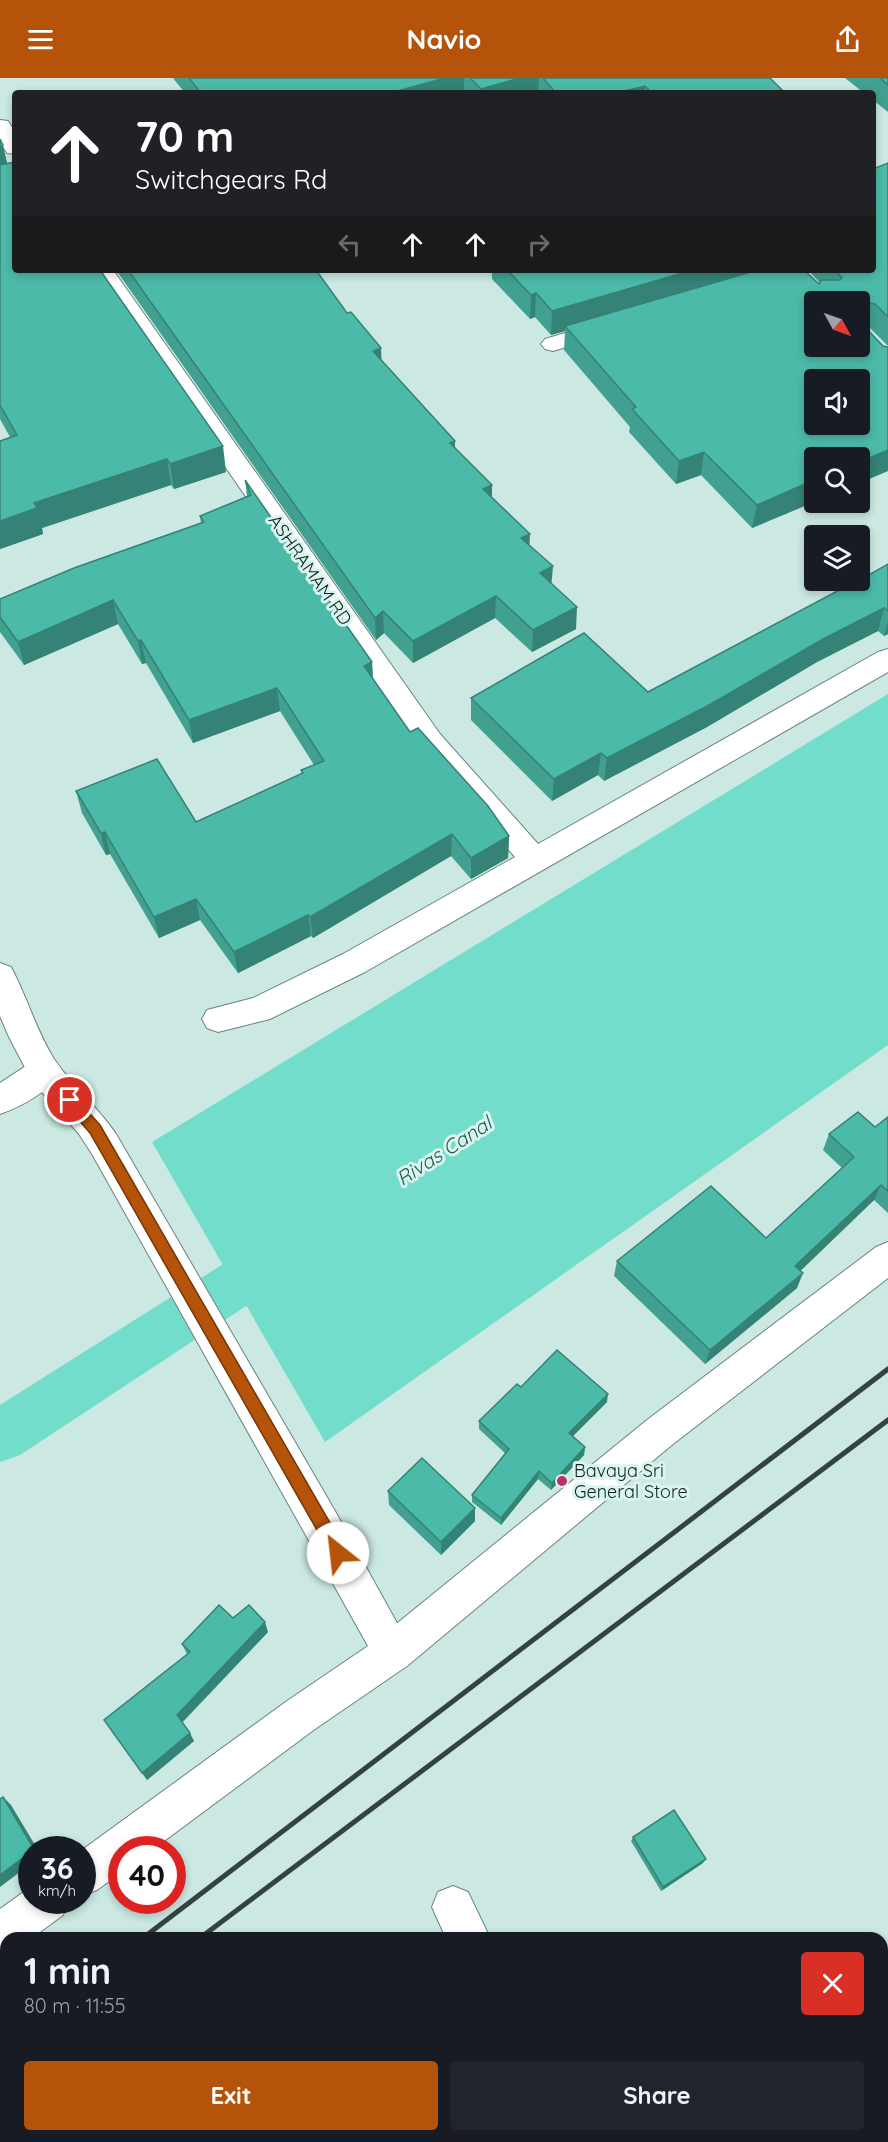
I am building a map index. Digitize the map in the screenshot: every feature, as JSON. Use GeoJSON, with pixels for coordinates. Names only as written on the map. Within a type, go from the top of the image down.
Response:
{"type":"FeatureCollection","features":[{"type":"Feature","properties":{"kind":"street"},"geometry":{"type":"LineString","coordinates":[[0,126],[12,144]]}},
{"type":"Feature","properties":{"kind":"street","name":"ASHRAMAM RD"},"geometry":{"type":"LineString","coordinates":[[103,273],[430,741],[534,859]]}},
{"type":"Feature","properties":{"kind":"street"},"geometry":{"type":"LineString","coordinates":[[553,344],[633,320]]}},
{"type":"Feature","properties":{"kind":"street"},"geometry":{"type":"LineString","coordinates":[[218,1019],[259,1010],[344,968],[888,659]]}},
{"type":"Feature","properties":{"kind":"street"},"geometry":{"type":"LineString","coordinates":[[0,976],[23,1032],[45,1072],[95,1129],[287,1467],[328,1533],[393,1652]]}},
{"type":"Feature","properties":{"kind":"street"},"geometry":{"type":"LineString","coordinates":[[0,1100],[45,1072]]}},
{"type":"Feature","properties":{"kind":"street"},"geometry":{"type":"LineString","coordinates":[[96,1865],[301,1715],[393,1652],[660,1432],[888,1258]]}},
{"type":"Feature","properties":{"kind":"street"},"geometry":{"type":"LineString","coordinates":[[4,1932],[29,1914]]}},
{"type":"Feature","properties":{"kind":"water"},"geometry":{"type":"Polygon","coordinates":[[[888,694],[888,1045],[325,1442],[152,1142],[888,694]]]}},
{"type":"Feature","properties":{"kind":"building"},"geometry":{"type":"Polygon","coordinates":[[[189,78],[445,78],[401,90],[199,90],[189,78]]]}},
{"type":"Feature","properties":{"kind":"building"},"geometry":{"type":"Polygon","coordinates":[[[470,78],[520,78],[481,89],[470,78]]]}},
{"type":"Feature","properties":{"kind":"building"},"geometry":{"type":"Polygon","coordinates":[[[543,78],[770,78],[782,90],[649,90],[645,86],[628,90],[553,90],[543,78]]]}},
{"type":"Feature","properties":{"kind":"building"},"geometry":{"type":"Polygon","coordinates":[[[880,78],[888,78],[888,85],[880,78]]]}},
{"type":"Feature","properties":{"kind":"building"},"geometry":{"type":"Polygon","coordinates":[[[12,163],[12,273],[102,273],[223,446],[170,464],[167,459],[34,503],[37,508],[0,521],[0,441],[17,435],[0,405],[0,165],[12,163]]]}},
{"type":"Feature","properties":{"kind":"building"},"geometry":{"type":"Polygon","coordinates":[[[888,163],[888,317],[875,304],[870,303],[870,291],[804,291],[804,357],[870,357],[870,332],[883,346],[888,347],[888,450],[870,458],[870,447],[804,447],[804,484],[757,505],[704,452],[679,461],[632,409],[636,407],[565,326],[748,273],[807,273],[819,284],[821,280],[840,280],[842,278],[838,273],[876,273],[876,168],[888,163]]]}},
{"type":"Feature","properties":{"kind":"building"},"geometry":{"type":"Polygon","coordinates":[[[130,273],[318,273],[347,313],[351,312],[381,348],[373,351],[455,441],[450,443],[492,485],[483,489],[530,534],[521,538],[553,566],[540,573],[577,607],[533,630],[496,596],[413,641],[383,611],[375,618],[130,273]]]}},
{"type":"Feature","properties":{"kind":"building"},"geometry":{"type":"Polygon","coordinates":[[[510,273],[683,273],[552,311],[536,293],[531,295],[510,273]]]}},
{"type":"Feature","properties":{"kind":"building"},"geometry":{"type":"Polygon","coordinates":[[[245,480],[372,662],[364,666],[410,732],[418,728],[488,806],[509,836],[471,858],[452,834],[310,917],[308,915],[234,952],[196,899],[154,917],[105,832],[101,833],[76,791],[157,759],[196,822],[303,773],[301,770],[324,761],[277,688],[189,720],[141,640],[138,641],[113,600],[18,642],[0,617],[0,599],[74,568],[204,522],[200,516],[251,495],[245,480]]]}},
{"type":"Feature","properties":{"kind":"building"},"geometry":{"type":"Polygon","coordinates":[[[888,564],[888,611],[884,608],[823,639],[711,704],[607,758],[601,753],[554,779],[471,698],[584,633],[648,692],[837,591],[870,591],[870,574],[888,564]]]}},
{"type":"Feature","properties":{"kind":"building"},"geometry":{"type":"Polygon","coordinates":[[[858,1112],[875,1127],[888,1117],[888,1191],[881,1185],[795,1266],[803,1273],[710,1350],[617,1261],[711,1186],[766,1238],[854,1157],[829,1134],[858,1112]]]}},
{"type":"Feature","properties":{"kind":"building"},"geometry":{"type":"Polygon","coordinates":[[[557,1350],[608,1394],[569,1433],[585,1447],[552,1483],[539,1471],[501,1518],[472,1495],[509,1449],[479,1421],[517,1384],[521,1387],[557,1350]]]}},
{"type":"Feature","properties":{"kind":"building"},"geometry":{"type":"Polygon","coordinates":[[[422,1458],[475,1508],[441,1542],[388,1491],[422,1458]]]}},
{"type":"Feature","properties":{"kind":"building"},"geometry":{"type":"Polygon","coordinates":[[[219,1605],[233,1618],[249,1605],[265,1622],[177,1715],[190,1733],[142,1773],[104,1720],[190,1652],[182,1644],[219,1605]]]}},
{"type":"Feature","properties":{"kind":"building"},"geometry":{"type":"Polygon","coordinates":[[[3,1797],[26,1836],[18,1836],[18,1861],[0,1875],[0,1799],[3,1797]]]}},
{"type":"Feature","properties":{"kind":"building"},"geometry":{"type":"Polygon","coordinates":[[[674,1810],[706,1859],[663,1887],[633,1837],[674,1810]]]}},
{"type":"Feature","properties":{"kind":"waterway","name":"Rivas Canal"},"geometry":{"type":"LineString","coordinates":[[0,1436],[292,1248]]}},
{"type":"Feature","properties":{"kind":"railway"},"geometry":{"type":"LineString","coordinates":[[151,1932],[888,1369]]}},
{"type":"Feature","properties":{"kind":"railway"},"geometry":{"type":"LineString","coordinates":[[208,1932],[888,1420]]}},
{"type":"Feature","properties":{"kind":"place","name":"Bavaya Sri General Store"},"geometry":{"type":"Point","coordinates":[562,1481]}},
{"type":"Feature","properties":{"kind":"route"},"geometry":{"type":"LineString","coordinates":[[70,1100],[95,1129],[338,1553]]}}]}
